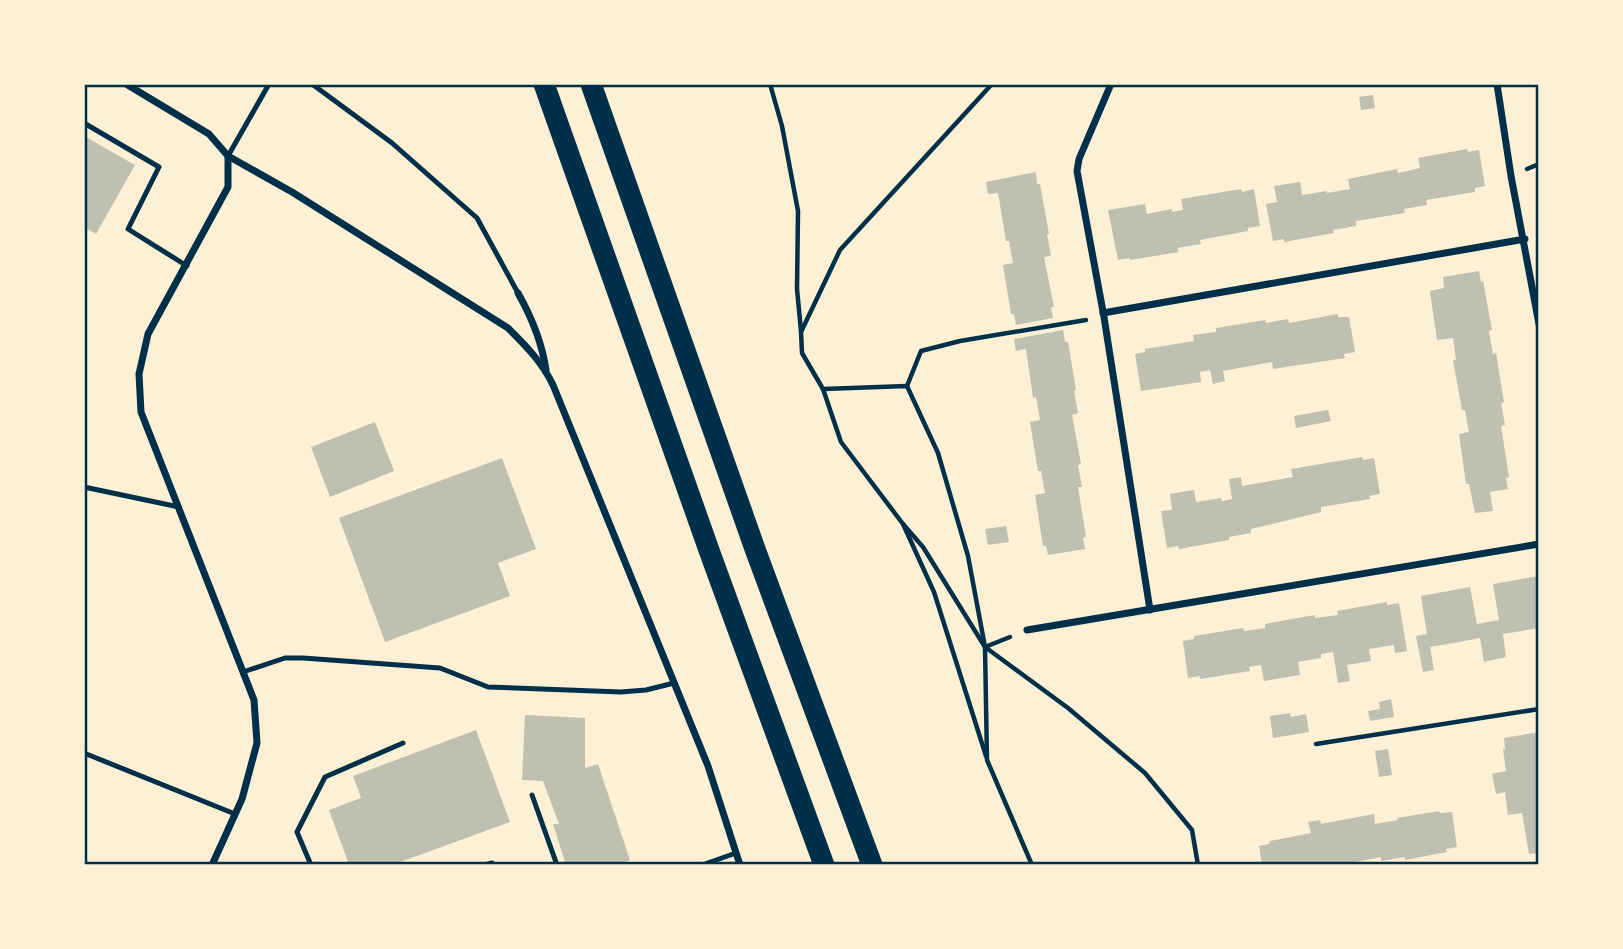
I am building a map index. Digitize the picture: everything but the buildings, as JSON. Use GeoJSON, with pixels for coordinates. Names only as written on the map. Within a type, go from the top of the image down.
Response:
{"type":"FeatureCollection","features":[{"type":"Feature","properties":{"kind":"highway"},"geometry":{"type":"LineString","coordinates":[[544,84],[709,553],[824,865]]}},
{"type":"Feature","properties":{"kind":"highway"},"geometry":{"type":"LineString","coordinates":[[591,84],[755,549],[872,865]]}},
{"type":"Feature","properties":{"kind":"street"},"geometry":{"type":"LineString","coordinates":[[125,84],[209,134],[228,156],[292,192],[508,328],[530,349],[547,371]]}},
{"type":"Feature","properties":{"kind":"street"},"geometry":{"type":"LineString","coordinates":[[1111,84],[1079,159],[1077,171],[1150,610]]}},
{"type":"Feature","properties":{"kind":"street"},"geometry":{"type":"LineString","coordinates":[[1497,84],[1539,324]]}},
{"type":"Feature","properties":{"kind":"street"},"geometry":{"type":"LineString","coordinates":[[212,865],[242,799],[257,743],[254,700],[141,412],[139,374],[148,334],[228,187],[228,156]]}},
{"type":"Feature","properties":{"kind":"street"},"geometry":{"type":"LineString","coordinates":[[1103,315],[1525,239]]}},
{"type":"Feature","properties":{"kind":"street"},"geometry":{"type":"LineString","coordinates":[[518,293],[532,318],[544,351],[547,371],[708,766],[740,865]]}},
{"type":"Feature","properties":{"kind":"street"},"geometry":{"type":"LineString","coordinates":[[1027,630],[1539,544]]}},
{"type":"Feature","properties":{"kind":"lane"},"geometry":{"type":"LineString","coordinates":[[228,156],[269,84]]}},
{"type":"Feature","properties":{"kind":"lane"},"geometry":{"type":"LineString","coordinates":[[312,84],[392,143],[477,218],[518,293]]}},
{"type":"Feature","properties":{"kind":"lane"},"geometry":{"type":"LineString","coordinates":[[84,123],[159,167],[128,229],[187,266]]}},
{"type":"Feature","properties":{"kind":"lane"},"geometry":{"type":"LineString","coordinates":[[84,486],[179,507]]}},
{"type":"Feature","properties":{"kind":"lane"},"geometry":{"type":"LineString","coordinates":[[243,672],[285,658],[303,658],[440,668],[488,687],[621,692],[646,690],[674,683]]}},
{"type":"Feature","properties":{"kind":"lane"},"geometry":{"type":"LineString","coordinates":[[311,865],[297,832],[325,777],[403,743]]}},
{"type":"Feature","properties":{"kind":"lane"},"geometry":{"type":"LineString","coordinates":[[84,753],[235,814]]}},
{"type":"Feature","properties":{"kind":"lane"},"geometry":{"type":"LineString","coordinates":[[532,795],[557,865]]}},
{"type":"Feature","properties":{"kind":"lane"},"geometry":{"type":"LineString","coordinates":[[702,865],[736,853]]}},
{"type":"Feature","properties":{"kind":"path"},"geometry":{"type":"LineString","coordinates":[[770,84],[782,126],[798,211],[797,289],[802,352],[823,389],[841,442],[923,547],[985,647],[1068,708],[1145,773],[1192,830],[1198,865]]}},
{"type":"Feature","properties":{"kind":"path"},"geometry":{"type":"LineString","coordinates":[[801,332],[840,250],[992,84]]}},
{"type":"Feature","properties":{"kind":"path"},"geometry":{"type":"LineString","coordinates":[[987,760],[985,647],[968,556],[938,453],[907,386],[921,351],[960,341],[1103,315]]}},
{"type":"Feature","properties":{"kind":"path"},"geometry":{"type":"LineString","coordinates":[[823,389],[907,386]]}},
{"type":"Feature","properties":{"kind":"path"},"geometry":{"type":"LineString","coordinates":[[903,524],[934,592],[951,654],[987,760],[1032,865]]}},
{"type":"Feature","properties":{"kind":"path"},"geometry":{"type":"LineString","coordinates":[[985,647],[1027,630]]}},
{"type":"Feature","properties":{"kind":"path"},"geometry":{"type":"LineString","coordinates":[[1316,744],[1539,709]]}}]}
